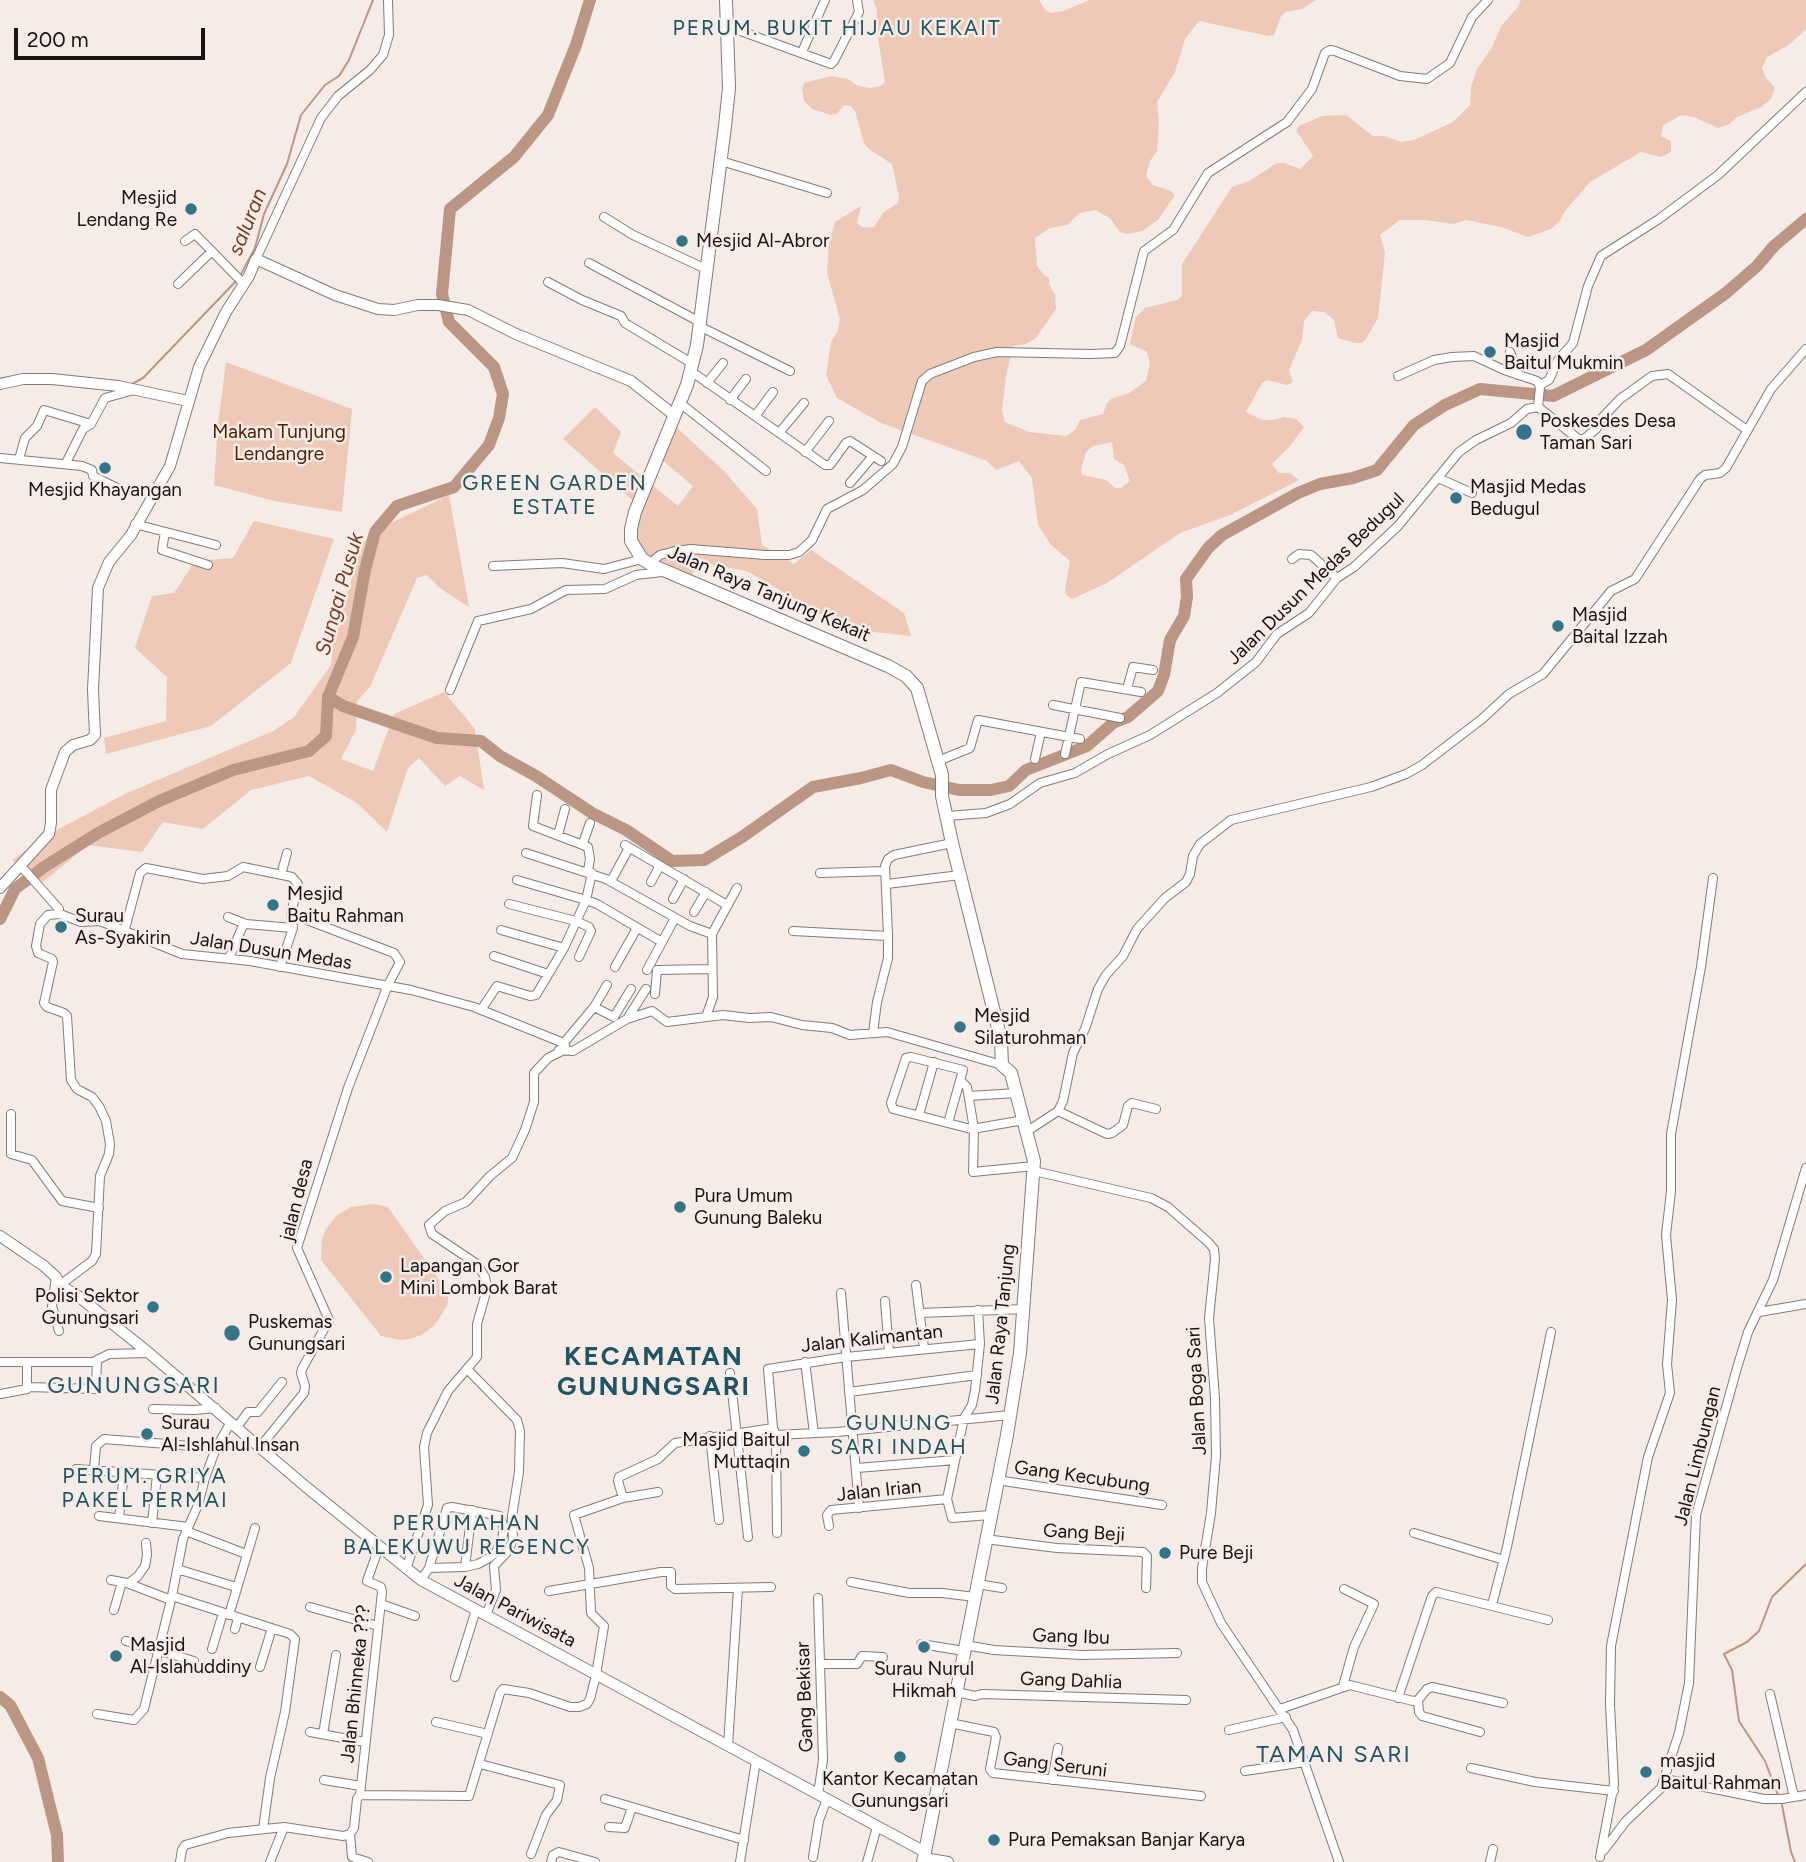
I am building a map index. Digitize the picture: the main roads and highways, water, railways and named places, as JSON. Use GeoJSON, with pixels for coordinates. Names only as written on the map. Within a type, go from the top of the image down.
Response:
{"type":"FeatureCollection","features":[{"type":"Feature","properties":{"kind":"main road","name":"Jalan Raya Tanjung Kekait"},"geometry":{"type":"LineString","coordinates":[[726,0],[729,88],[700,324],[692,368],[635,512],[631,541],[642,559],[654,566],[854,651],[906,676],[920,693],[943,790]]}},
{"type":"Feature","properties":{"kind":"main road","name":"Jalan Raya Tanjung"},"geometry":{"type":"LineString","coordinates":[[924,1857],[1010,1415],[1025,1308],[1034,1168],[1010,1073],[1002,1065],[1001,1040],[952,843],[943,790]]}},
{"type":"Feature","properties":{"kind":"waterway","name":"saluran"},"geometry":{"type":"LineString","coordinates":[[240,276],[255,248],[264,214],[287,164],[301,115],[325,85],[339,76],[349,60],[373,0]]}},
{"type":"Feature","properties":{"kind":"waterway","name":"Sungai Pusuk"},"geometry":{"type":"LineString","coordinates":[[0,919],[15,889],[98,833],[159,801],[233,770],[309,751],[326,736],[328,697],[353,637],[375,532],[397,506],[454,487],[489,445],[499,418],[503,394],[494,367],[449,322],[442,294],[450,209],[514,157],[548,115],[576,45],[590,0]]}},
{"type":"Feature","properties":{"kind":"waterway"},"geometry":{"type":"LineString","coordinates":[[328,697],[343,706],[437,738],[481,741],[500,756],[592,813],[626,830],[672,861],[704,860],[813,787],[891,770],[923,782],[959,790],[991,790],[1009,786],[1026,770],[1087,746],[1113,723],[1128,717],[1158,691],[1164,675],[1170,640],[1184,616],[1186,579],[1208,548],[1222,535],[1298,493],[1320,484],[1377,470],[1414,425],[1445,405],[1480,389],[1553,396],[1646,350],[1726,293],[1806,219]]}},
{"type":"Feature","properties":{"kind":"waterway","name":"saluran"},"geometry":{"type":"LineString","coordinates":[[132,384],[143,378],[237,280]]}},
{"type":"Feature","properties":{"kind":"waterway"},"geometry":{"type":"LineString","coordinates":[[1778,1795],[1765,1761],[1739,1721],[1732,1670],[1724,1654],[1747,1642],[1759,1631],[1772,1597],[1806,1564]]}},
{"type":"Feature","properties":{"kind":"waterway"},"geometry":{"type":"LineString","coordinates":[[0,1697],[10,1705],[38,1758],[57,1835],[58,1862]]}},
{"type":"Feature","properties":{"kind":"waterway"},"geometry":{"type":"LineString","coordinates":[[1782,1805],[1795,1862]]}},
{"type":"Feature","properties":{"kind":"place","name":"Mesjid Lendang Re"},"geometry":{"type":"Point","coordinates":[191,209]}},
{"type":"Feature","properties":{"kind":"place","name":"Mesjid Al-Abror"},"geometry":{"type":"Point","coordinates":[682,241]}},
{"type":"Feature","properties":{"kind":"place","name":"Masjid Baitul Mukmin"},"geometry":{"type":"Point","coordinates":[1490,352]}},
{"type":"Feature","properties":{"kind":"place","name":"Poskesdes Desa Taman Sari"},"geometry":{"type":"Point","coordinates":[1524,432]}},
{"type":"Feature","properties":{"kind":"place","name":"Mesjid Khayangan"},"geometry":{"type":"Point","coordinates":[105,468]}},
{"type":"Feature","properties":{"kind":"place","name":"Masjid Medas Bedugul"},"geometry":{"type":"Point","coordinates":[1456,498]}},
{"type":"Feature","properties":{"kind":"place","name":"Masjid Baital Izzah"},"geometry":{"type":"Point","coordinates":[1558,626]}},
{"type":"Feature","properties":{"kind":"place","name":"Mesjid Baitu Rahman"},"geometry":{"type":"Point","coordinates":[273,905]}},
{"type":"Feature","properties":{"kind":"place","name":"Surau As-Syakirin"},"geometry":{"type":"Point","coordinates":[61,927]}},
{"type":"Feature","properties":{"kind":"place","name":"Mesjid Silaturohman"},"geometry":{"type":"Point","coordinates":[960,1027]}},
{"type":"Feature","properties":{"kind":"place","name":"Pura Umum Gunung Baleku"},"geometry":{"type":"Point","coordinates":[680,1207]}},
{"type":"Feature","properties":{"kind":"place","name":"Lapangan Gor Mini Lombok Barat"},"geometry":{"type":"Point","coordinates":[386,1277]}},
{"type":"Feature","properties":{"kind":"place","name":"Polisi Sektor Gunungsari"},"geometry":{"type":"Point","coordinates":[153,1307]}},
{"type":"Feature","properties":{"kind":"place","name":"Puskemas Gunungsari"},"geometry":{"type":"Point","coordinates":[232,1333]}},
{"type":"Feature","properties":{"kind":"place","name":"Surau Al-Ishlahul Insan"},"geometry":{"type":"Point","coordinates":[147,1434]}},
{"type":"Feature","properties":{"kind":"place","name":"Masjid Baitul Muttaqin"},"geometry":{"type":"Point","coordinates":[804,1451]}},
{"type":"Feature","properties":{"kind":"place","name":"Pure Beji"},"geometry":{"type":"Point","coordinates":[1165,1553]}},
{"type":"Feature","properties":{"kind":"place","name":"Surau Nurul Hikmah"},"geometry":{"type":"Point","coordinates":[924,1647]}},
{"type":"Feature","properties":{"kind":"place","name":"Masjid Al-Islahuddiny"},"geometry":{"type":"Point","coordinates":[116,1656]}},
{"type":"Feature","properties":{"kind":"place","name":"Kantor Kecamatan Gunungsari"},"geometry":{"type":"Point","coordinates":[900,1757]}},
{"type":"Feature","properties":{"kind":"place","name":"masjid Baitul Rahman"},"geometry":{"type":"Point","coordinates":[1646,1772]}},
{"type":"Feature","properties":{"kind":"place","name":"Pura Pemaksan Banjar Karya"},"geometry":{"type":"Point","coordinates":[994,1840]}},
{"type":"Feature","properties":{"kind":"district","name":"PERUM. BUKIT HIJAU KEKAIT"},"geometry":{"type":"Point","coordinates":[837,29]}},
{"type":"Feature","properties":{"kind":"district","name":"GREEN GARDEN ESTATE"},"geometry":{"type":"Point","coordinates":[555,496]}},
{"type":"Feature","properties":{"kind":"district","name":"KECAMATAN GUNUNGSARI"},"geometry":{"type":"Point","coordinates":[654,1372]}},
{"type":"Feature","properties":{"kind":"district","name":"GUNUNGSARI"},"geometry":{"type":"Point","coordinates":[134,1386]}},
{"type":"Feature","properties":{"kind":"district","name":"GUNUNG SARI INDAH"},"geometry":{"type":"Point","coordinates":[899,1436]}},
{"type":"Feature","properties":{"kind":"district","name":"PERUM. GRIYA PAKEL PERMAI"},"geometry":{"type":"Point","coordinates":[145,1489]}},
{"type":"Feature","properties":{"kind":"district","name":"PERUMAHAN BALEKUWU REGENCY"},"geometry":{"type":"Point","coordinates":[467,1536]}},
{"type":"Feature","properties":{"kind":"district","name":"TAMAN SARI"},"geometry":{"type":"Point","coordinates":[1334,1755]}},
{"type":"Feature","properties":{"kind":"park label","name":"Makam Tunjung Lendangre"},"geometry":{"type":"Point","coordinates":[279,443]}}]}
